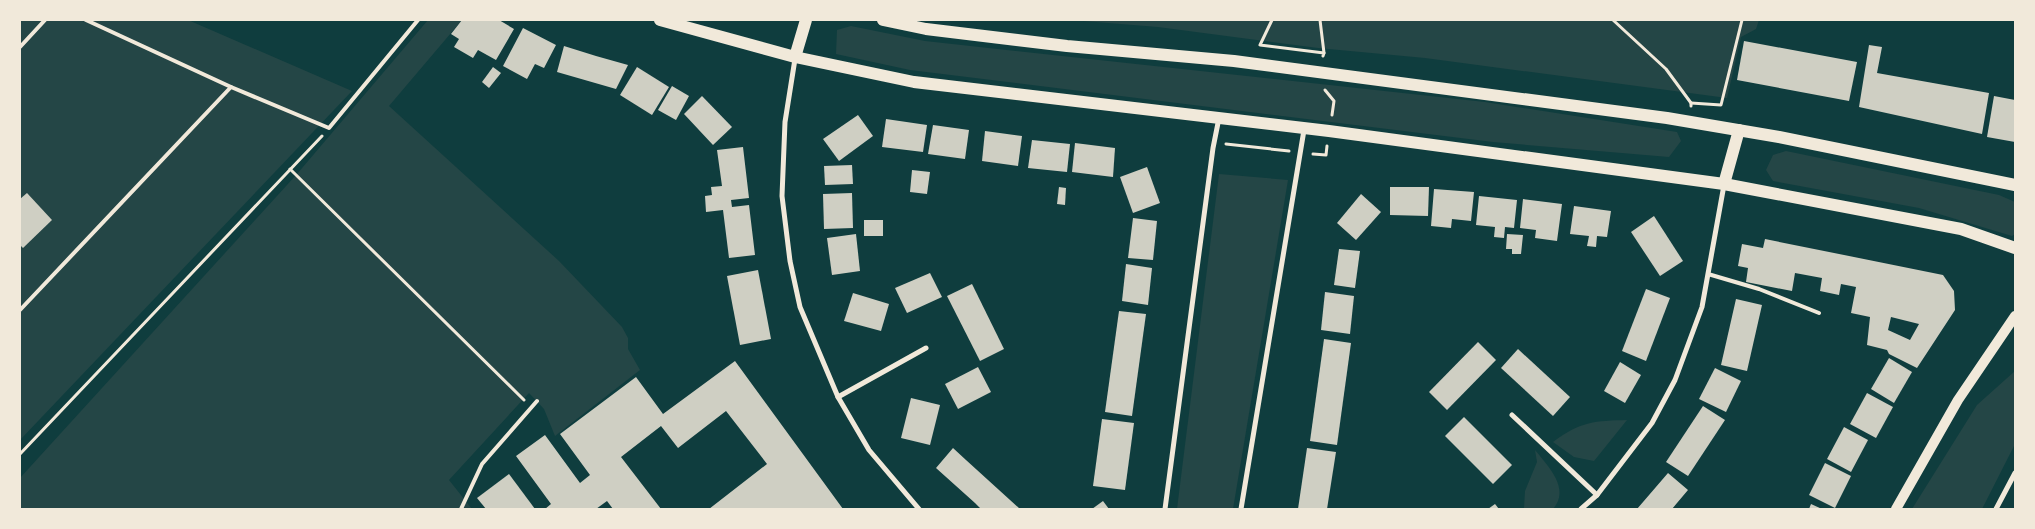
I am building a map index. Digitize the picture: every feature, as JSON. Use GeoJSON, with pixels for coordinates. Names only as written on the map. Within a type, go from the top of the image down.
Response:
{"type":"FeatureCollection","features":[{"type":"Feature","properties":{"kind":"main road"},"geometry":{"type":"LineString","coordinates":[[660,20],[795,57],[914,82],[1329,131],[1724,184],[1961,229],[2015,248]]}},
{"type":"Feature","properties":{"kind":"main road"},"geometry":{"type":"LineString","coordinates":[[795,57],[806,20]]}},
{"type":"Feature","properties":{"kind":"main road"},"geometry":{"type":"LineString","coordinates":[[883,20],[900,22],[926,29],[1067,46],[1234,61],[1691,122],[2015,185]]}},
{"type":"Feature","properties":{"kind":"main road"},"geometry":{"type":"LineString","coordinates":[[1724,184],[1739,130]]}},
{"type":"Feature","properties":{"kind":"main road"},"geometry":{"type":"LineString","coordinates":[[1896,509],[1958,400],[2015,316]]}},
{"type":"Feature","properties":{"kind":"street"},"geometry":{"type":"LineString","coordinates":[[795,57],[785,122],[782,196],[790,261],[800,307],[838,397],[869,450],[919,509]]}},
{"type":"Feature","properties":{"kind":"street"},"geometry":{"type":"LineString","coordinates":[[1165,509],[1214,143],[1219,118]]}},
{"type":"Feature","properties":{"kind":"street"},"geometry":{"type":"LineString","coordinates":[[1241,509],[1305,128]]}},
{"type":"Feature","properties":{"kind":"street"},"geometry":{"type":"LineString","coordinates":[[1581,509],[1597,495],[1652,422],[1675,380],[1702,307],[1724,184]]}},
{"type":"Feature","properties":{"kind":"street"},"geometry":{"type":"LineString","coordinates":[[838,397],[926,348]]}},
{"type":"Feature","properties":{"kind":"street"},"geometry":{"type":"LineString","coordinates":[[1512,415],[1597,495]]}},
{"type":"Feature","properties":{"kind":"street"},"geometry":{"type":"LineString","coordinates":[[1996,509],[2015,473]]}},
{"type":"Feature","properties":{"kind":"lane"},"geometry":{"type":"LineString","coordinates":[[20,48],[46,20]]}},
{"type":"Feature","properties":{"kind":"lane"},"geometry":{"type":"LineString","coordinates":[[86,20],[231,87],[329,128],[418,20]]}},
{"type":"Feature","properties":{"kind":"lane"},"geometry":{"type":"LineString","coordinates":[[20,310],[231,87]]}},
{"type":"Feature","properties":{"kind":"lane"},"geometry":{"type":"LineString","coordinates":[[1708,274],[1759,289],[1819,313]]}},
{"type":"Feature","properties":{"kind":"lane"},"geometry":{"type":"LineString","coordinates":[[461,509],[482,464],[537,401]]}},
{"type":"Feature","properties":{"kind":"path"},"geometry":{"type":"LineString","coordinates":[[1272,20],[1260,44],[1324,53]]}},
{"type":"Feature","properties":{"kind":"path"},"geometry":{"type":"LineString","coordinates":[[1214,143],[1326,155],[1334,101],[1319,84],[1324,53],[1320,20]]}},
{"type":"Feature","properties":{"kind":"path"},"geometry":{"type":"LineString","coordinates":[[1613,20],[1666,69],[1691,103],[1691,122]]}},
{"type":"Feature","properties":{"kind":"path"},"geometry":{"type":"LineString","coordinates":[[1691,103],[1720,104],[1742,20]]}},
{"type":"Feature","properties":{"kind":"path"},"geometry":{"type":"LineString","coordinates":[[20,454],[329,128]]}},
{"type":"Feature","properties":{"kind":"path"},"geometry":{"type":"LineString","coordinates":[[290,169],[516,392],[530,409]]}},
{"type":"Feature","properties":{"kind":"shaded area"},"geometry":{"type":"Polygon","coordinates":[[[20,20],[188,20],[352,91],[20,440],[20,20]]]}},
{"type":"Feature","properties":{"kind":"shaded area"},"geometry":{"type":"Polygon","coordinates":[[[428,20],[462,20],[389,106],[559,261],[622,327],[628,338],[628,349],[640,370],[555,436],[544,409],[529,393],[449,480],[472,509],[20,509],[20,478],[297,174],[428,20]]]}},
{"type":"Feature","properties":{"kind":"shaded area"},"geometry":{"type":"Polygon","coordinates":[[[1071,20],[1759,20],[1756,29],[1741,37],[1727,98],[1425,58],[1318,48],[1158,27],[1071,20]]]}},
{"type":"Feature","properties":{"kind":"shaded area"},"geometry":{"type":"Polygon","coordinates":[[[851,26],[925,41],[1485,102],[1677,132],[1681,141],[1669,157],[1493,142],[910,70],[836,54],[837,30],[851,26]]]}},
{"type":"Feature","properties":{"kind":"shaded area"},"geometry":{"type":"Polygon","coordinates":[[[1786,151],[1999,195],[2015,202],[2015,234],[2012,236],[1919,208],[1773,181],[1766,170],[1773,155],[1786,151]]]}},
{"type":"Feature","properties":{"kind":"shaded area"},"geometry":{"type":"Polygon","coordinates":[[[1219,174],[1288,180],[1233,509],[1177,509],[1219,174]]]}},
{"type":"Feature","properties":{"kind":"shaded area"},"geometry":{"type":"Polygon","coordinates":[[[2015,371],[2015,444],[1982,509],[1912,509],[1977,405],[2015,371]]]}},
{"type":"Feature","properties":{"kind":"shaded area"},"geometry":{"type":"Polygon","coordinates":[[[1627,420],[1594,461],[1574,457],[1553,442],[1580,426],[1597,422],[1627,420]]]}},
{"type":"Feature","properties":{"kind":"shaded area"},"geometry":{"type":"Polygon","coordinates":[[[1535,450],[1551,470],[1559,486],[1560,494],[1553,509],[1524,509],[1525,491],[1537,462],[1535,450]]]}},
{"type":"Feature","properties":{"kind":"building"},"geometry":{"type":"Polygon","coordinates":[[[462,20],[499,20],[514,29],[496,60],[478,50],[473,58],[454,47],[459,39],[451,34],[462,20]]]}},
{"type":"Feature","properties":{"kind":"building"},"geometry":{"type":"Polygon","coordinates":[[[523,28],[556,45],[544,68],[535,64],[527,79],[503,66],[523,28]]]}},
{"type":"Feature","properties":{"kind":"building"},"geometry":{"type":"Polygon","coordinates":[[[1744,41],[1857,62],[1849,101],[1737,80],[1744,41]]]}},
{"type":"Feature","properties":{"kind":"building"},"geometry":{"type":"Polygon","coordinates":[[[1869,45],[1882,47],[1877,73],[1989,93],[1982,134],[1859,107],[1869,45]]]}},
{"type":"Feature","properties":{"kind":"building"},"geometry":{"type":"Polygon","coordinates":[[[564,46],[628,65],[616,89],[557,72],[564,46]]]}},
{"type":"Feature","properties":{"kind":"building"},"geometry":{"type":"Polygon","coordinates":[[[493,67],[501,73],[489,88],[482,82],[493,67]]]}},
{"type":"Feature","properties":{"kind":"building"},"geometry":{"type":"Polygon","coordinates":[[[637,67],[669,87],[652,115],[620,95],[637,67]]]}},
{"type":"Feature","properties":{"kind":"building"},"geometry":{"type":"Polygon","coordinates":[[[672,86],[689,96],[676,120],[658,110],[672,86]]]}},
{"type":"Feature","properties":{"kind":"building"},"geometry":{"type":"Polygon","coordinates":[[[702,96],[732,127],[713,145],[684,114],[702,96]]]}},
{"type":"Feature","properties":{"kind":"building"},"geometry":{"type":"Polygon","coordinates":[[[1994,96],[2015,100],[2015,142],[1987,137],[1994,96]]]}},
{"type":"Feature","properties":{"kind":"building"},"geometry":{"type":"Polygon","coordinates":[[[858,115],[873,136],[839,161],[823,139],[858,115]]]}},
{"type":"Feature","properties":{"kind":"building"},"geometry":{"type":"Polygon","coordinates":[[[886,119],[927,125],[923,152],[882,147],[886,119]]]}},
{"type":"Feature","properties":{"kind":"building"},"geometry":{"type":"Polygon","coordinates":[[[933,125],[969,130],[965,159],[928,154],[933,125]]]}},
{"type":"Feature","properties":{"kind":"building"},"geometry":{"type":"Polygon","coordinates":[[[985,131],[1022,136],[1018,166],[982,161],[985,131]]]}},
{"type":"Feature","properties":{"kind":"building"},"geometry":{"type":"Polygon","coordinates":[[[1032,140],[1070,144],[1067,172],[1028,168],[1032,140]]]}},
{"type":"Feature","properties":{"kind":"building"},"geometry":{"type":"Polygon","coordinates":[[[1075,143],[1115,148],[1113,177],[1072,172],[1075,143]]]}},
{"type":"Feature","properties":{"kind":"building"},"geometry":{"type":"Polygon","coordinates":[[[743,147],[749,198],[731,200],[732,207],[749,205],[755,255],[729,258],[723,210],[706,212],[705,196],[712,195],[711,187],[722,186],[717,150],[743,147]]]}},
{"type":"Feature","properties":{"kind":"building"},"geometry":{"type":"Polygon","coordinates":[[[852,165],[853,184],[825,185],[824,166],[852,165]]]}},
{"type":"Feature","properties":{"kind":"building"},"geometry":{"type":"Polygon","coordinates":[[[1147,167],[1160,203],[1133,213],[1120,177],[1147,167]]]}},
{"type":"Feature","properties":{"kind":"building"},"geometry":{"type":"Polygon","coordinates":[[[912,170],[930,172],[927,194],[910,192],[912,170]]]}},
{"type":"Feature","properties":{"kind":"building"},"geometry":{"type":"Polygon","coordinates":[[[1059,187],[1066,188],[1065,205],[1057,204],[1059,187]]]}},
{"type":"Feature","properties":{"kind":"building"},"geometry":{"type":"Polygon","coordinates":[[[1390,187],[1429,187],[1428,216],[1390,215],[1390,187]]]}},
{"type":"Feature","properties":{"kind":"building"},"geometry":{"type":"Polygon","coordinates":[[[1434,189],[1474,192],[1471,221],[1452,219],[1451,228],[1431,226],[1434,189]]]}},
{"type":"Feature","properties":{"kind":"building"},"geometry":{"type":"Polygon","coordinates":[[[27,193],[52,220],[23,248],[20,245],[20,199],[27,193]]]}},
{"type":"Feature","properties":{"kind":"building"},"geometry":{"type":"Polygon","coordinates":[[[852,193],[853,228],[824,229],[823,194],[852,193]]]}},
{"type":"Feature","properties":{"kind":"building"},"geometry":{"type":"Polygon","coordinates":[[[1361,194],[1381,212],[1356,240],[1337,223],[1361,194]]]}},
{"type":"Feature","properties":{"kind":"building"},"geometry":{"type":"Polygon","coordinates":[[[1479,196],[1517,200],[1514,228],[1505,227],[1504,238],[1494,237],[1495,227],[1476,225],[1479,196]]]}},
{"type":"Feature","properties":{"kind":"building"},"geometry":{"type":"Polygon","coordinates":[[[1523,199],[1562,204],[1557,241],[1535,238],[1536,230],[1520,228],[1523,199]]]}},
{"type":"Feature","properties":{"kind":"building"},"geometry":{"type":"Polygon","coordinates":[[[1574,206],[1611,211],[1607,237],[1597,236],[1596,247],[1587,246],[1589,236],[1570,234],[1574,206]]]}},
{"type":"Feature","properties":{"kind":"building"},"geometry":{"type":"Polygon","coordinates":[[[1654,216],[1683,261],[1660,276],[1631,232],[1654,216]]]}},
{"type":"Feature","properties":{"kind":"building"},"geometry":{"type":"Polygon","coordinates":[[[1133,218],[1157,221],[1153,260],[1128,258],[1133,218]]]}},
{"type":"Feature","properties":{"kind":"building"},"geometry":{"type":"Polygon","coordinates":[[[864,220],[883,220],[883,236],[864,236],[864,220]]]}},
{"type":"Feature","properties":{"kind":"building"},"geometry":{"type":"Polygon","coordinates":[[[856,234],[860,271],[832,275],[827,238],[856,234]]]}},
{"type":"Feature","properties":{"kind":"building"},"geometry":{"type":"Polygon","coordinates":[[[1507,234],[1523,235],[1521,254],[1512,254],[1512,249],[1506,249],[1507,234]]]}},
{"type":"Feature","properties":{"kind":"building"},"geometry":{"type":"Polygon","coordinates":[[[1765,239],[1943,275],[1954,291],[1955,310],[1917,368],[1889,354],[1887,350],[1867,345],[1870,317],[1851,313],[1856,287],[1841,284],[1839,295],[1820,291],[1822,278],[1795,273],[1792,291],[1746,282],[1748,268],[1738,266],[1742,244],[1763,248],[1765,239]],[[1891,317],[1888,330],[1910,340],[1919,324],[1891,317]]]}},
{"type":"Feature","properties":{"kind":"building"},"geometry":{"type":"Polygon","coordinates":[[[1339,249],[1360,251],[1355,288],[1334,285],[1339,249]]]}},
{"type":"Feature","properties":{"kind":"building"},"geometry":{"type":"Polygon","coordinates":[[[1126,264],[1152,268],[1148,305],[1122,301],[1126,264]]]}},
{"type":"Feature","properties":{"kind":"building"},"geometry":{"type":"Polygon","coordinates":[[[758,270],[771,339],[740,345],[727,276],[758,270]]]}},
{"type":"Feature","properties":{"kind":"building"},"geometry":{"type":"Polygon","coordinates":[[[930,273],[942,297],[907,313],[895,288],[930,273]]]}},
{"type":"Feature","properties":{"kind":"building"},"geometry":{"type":"Polygon","coordinates":[[[972,284],[1004,349],[980,361],[947,296],[972,284]]]}},
{"type":"Feature","properties":{"kind":"building"},"geometry":{"type":"Polygon","coordinates":[[[1646,289],[1670,298],[1646,361],[1622,351],[1646,289]]]}},
{"type":"Feature","properties":{"kind":"building"},"geometry":{"type":"Polygon","coordinates":[[[1325,292],[1354,296],[1350,334],[1321,330],[1325,292]]]}},
{"type":"Feature","properties":{"kind":"building"},"geometry":{"type":"Polygon","coordinates":[[[853,293],[889,304],[881,331],[844,321],[853,293]]]}},
{"type":"Feature","properties":{"kind":"building"},"geometry":{"type":"Polygon","coordinates":[[[1736,299],[1762,305],[1747,371],[1721,365],[1736,299]]]}},
{"type":"Feature","properties":{"kind":"building"},"geometry":{"type":"Polygon","coordinates":[[[1119,311],[1146,314],[1132,416],[1105,412],[1119,311]]]}},
{"type":"Feature","properties":{"kind":"building"},"geometry":{"type":"Polygon","coordinates":[[[1324,339],[1351,343],[1337,445],[1310,441],[1324,339]]]}},
{"type":"Feature","properties":{"kind":"building"},"geometry":{"type":"Polygon","coordinates":[[[1478,342],[1496,360],[1447,410],[1429,392],[1478,342]]]}},
{"type":"Feature","properties":{"kind":"building"},"geometry":{"type":"Polygon","coordinates":[[[1518,349],[1570,397],[1553,416],[1501,368],[1518,349]]]}},
{"type":"Feature","properties":{"kind":"building"},"geometry":{"type":"Polygon","coordinates":[[[1889,358],[1912,372],[1894,403],[1871,389],[1889,358]]]}},
{"type":"Feature","properties":{"kind":"building"},"geometry":{"type":"Polygon","coordinates":[[[735,361],[843,509],[709,509],[767,464],[726,411],[678,448],[661,426],[621,457],[661,509],[613,509],[607,501],[596,509],[545,509],[551,504],[516,456],[545,435],[580,483],[590,475],[560,434],[636,377],[663,414],[735,361]]]}},
{"type":"Feature","properties":{"kind":"building"},"geometry":{"type":"Polygon","coordinates":[[[1620,362],[1641,375],[1625,403],[1604,391],[1620,362]]]}},
{"type":"Feature","properties":{"kind":"building"},"geometry":{"type":"Polygon","coordinates":[[[978,367],[991,392],[958,409],[945,384],[978,367]]]}},
{"type":"Feature","properties":{"kind":"building"},"geometry":{"type":"Polygon","coordinates":[[[1715,368],[1741,381],[1726,412],[1699,399],[1715,368]]]}},
{"type":"Feature","properties":{"kind":"building"},"geometry":{"type":"Polygon","coordinates":[[[1867,393],[1893,407],[1876,438],[1850,424],[1867,393]]]}},
{"type":"Feature","properties":{"kind":"building"},"geometry":{"type":"Polygon","coordinates":[[[911,398],[940,405],[930,445],[901,438],[911,398]]]}},
{"type":"Feature","properties":{"kind":"building"},"geometry":{"type":"Polygon","coordinates":[[[1703,406],[1725,420],[1688,476],[1666,462],[1703,406]]]}},
{"type":"Feature","properties":{"kind":"building"},"geometry":{"type":"Polygon","coordinates":[[[1464,417],[1512,465],[1493,484],[1445,436],[1464,417]]]}},
{"type":"Feature","properties":{"kind":"building"},"geometry":{"type":"Polygon","coordinates":[[[1102,419],[1134,423],[1125,490],[1093,486],[1102,419]]]}},
{"type":"Feature","properties":{"kind":"building"},"geometry":{"type":"Polygon","coordinates":[[[1844,427],[1868,440],[1851,472],[1827,459],[1844,427]]]}},
{"type":"Feature","properties":{"kind":"building"},"geometry":{"type":"Polygon","coordinates":[[[953,448],[1020,509],[981,509],[936,468],[953,448]]]}},
{"type":"Feature","properties":{"kind":"building"},"geometry":{"type":"Polygon","coordinates":[[[1307,448],[1336,452],[1327,509],[1298,509],[1307,448]]]}},
{"type":"Feature","properties":{"kind":"building"},"geometry":{"type":"Polygon","coordinates":[[[1825,463],[1851,476],[1835,508],[1809,495],[1825,463]]]}},
{"type":"Feature","properties":{"kind":"building"},"geometry":{"type":"Polygon","coordinates":[[[1668,473],[1688,490],[1672,509],[1637,509],[1668,473]]]}},
{"type":"Feature","properties":{"kind":"building"},"geometry":{"type":"Polygon","coordinates":[[[509,474],[535,509],[486,509],[477,498],[509,474]]]}},
{"type":"Feature","properties":{"kind":"building"},"geometry":{"type":"Polygon","coordinates":[[[1103,501],[1109,509],[1092,509],[1103,501]]]}},
{"type":"Feature","properties":{"kind":"building"},"geometry":{"type":"Polygon","coordinates":[[[1495,504],[1499,509],[1488,509],[1495,504]]]}},
{"type":"Feature","properties":{"kind":"building"},"geometry":{"type":"Polygon","coordinates":[[[1811,504],[1822,509],[1809,509],[1811,504]]]}}]}
